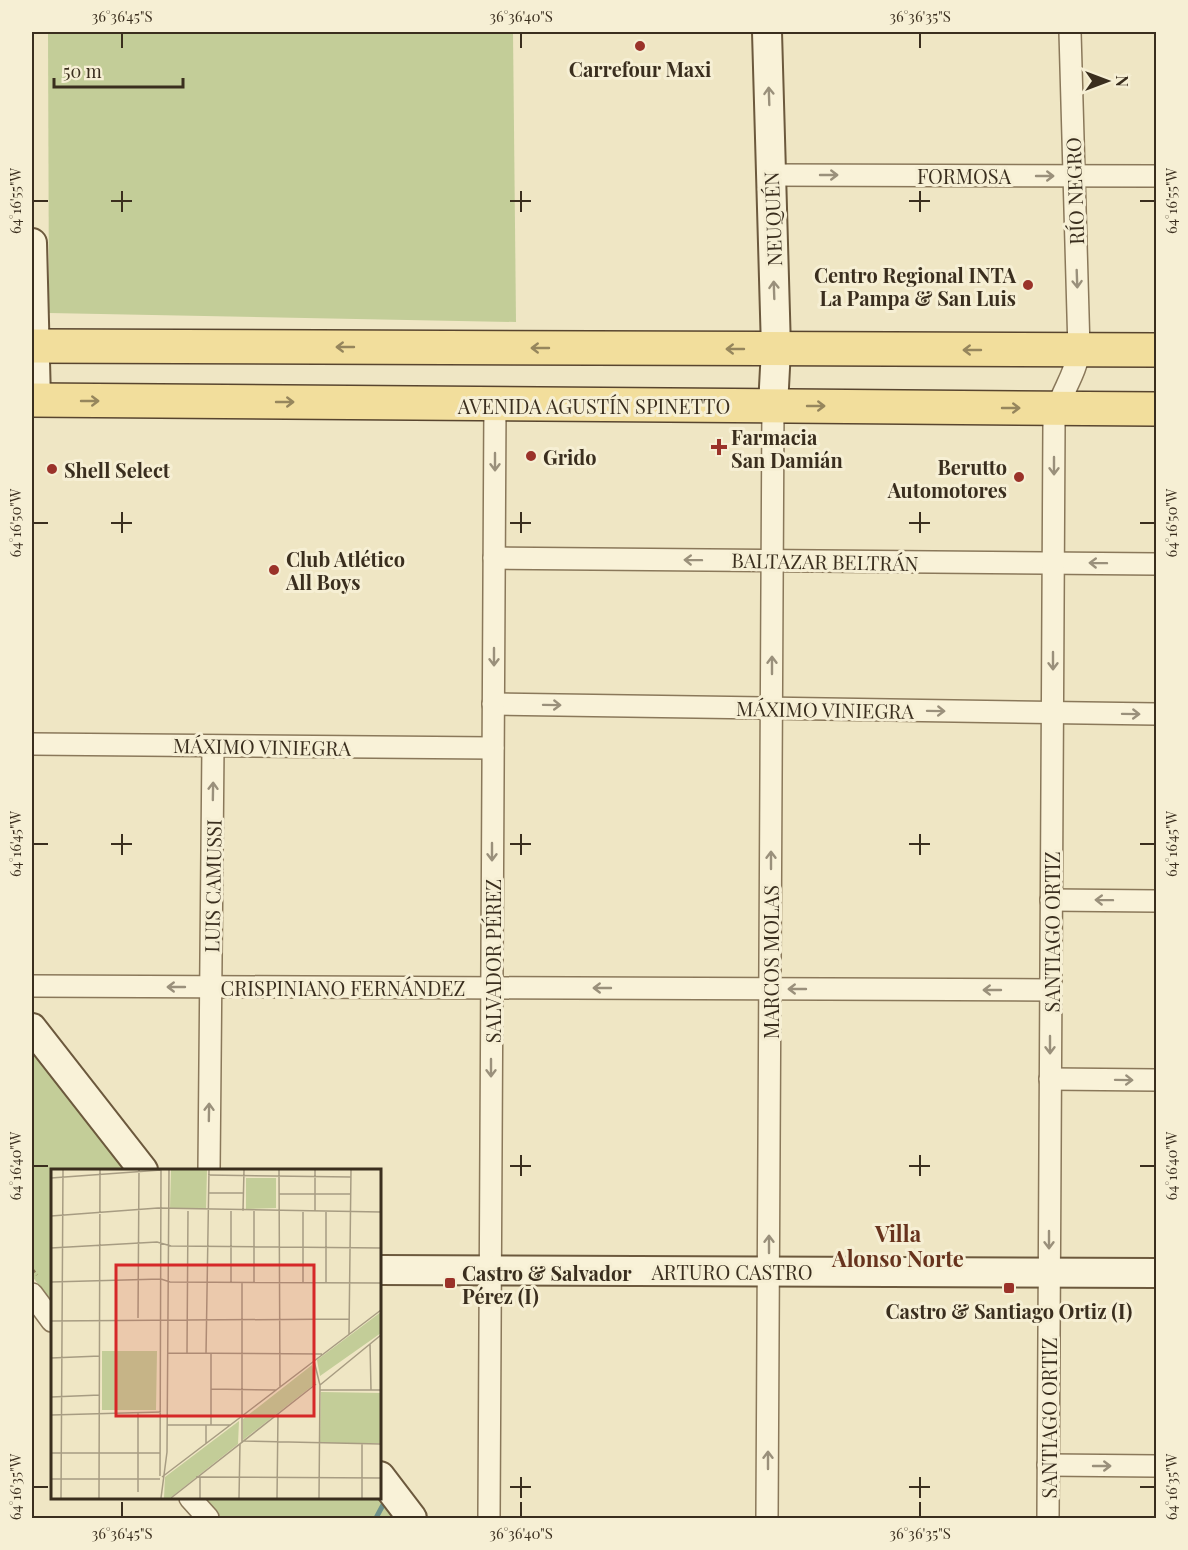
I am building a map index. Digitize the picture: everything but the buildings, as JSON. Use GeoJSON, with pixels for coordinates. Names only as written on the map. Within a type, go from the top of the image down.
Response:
{"type":"FeatureCollection","features":[{"type":"Feature","properties":{"kind":"main road"},"geometry":{"type":"LineString","coordinates":[[33,346],[1156,350]]}},
{"type":"Feature","properties":{"kind":"main road","name":"AVENIDA AGUSTÍN SPINETTO"},"geometry":{"type":"LineString","coordinates":[[34,400],[1156,409]]}},
{"type":"Feature","properties":{"kind":"street","name":"NEUQUÉN"},"geometry":{"type":"LineString","coordinates":[[767,32],[776,349],[773,406]]}},
{"type":"Feature","properties":{"kind":"street","name":"RÍO NEGRO"},"geometry":{"type":"LineString","coordinates":[[1070,32],[1079,350]]}},
{"type":"Feature","properties":{"kind":"street","name":"FORMOSA"},"geometry":{"type":"LineString","coordinates":[[771,175],[1156,176]]}},
{"type":"Feature","properties":{"kind":"street"},"geometry":{"type":"LineString","coordinates":[[32,243],[34,400]]}},
{"type":"Feature","properties":{"kind":"street","name":"SANTIAGO ORTIZ"},"geometry":{"type":"LineString","coordinates":[[1048,1518],[1054,424],[1057,408],[1073,377],[1079,350]]}},
{"type":"Feature","properties":{"kind":"street","name":"SALVADOR PÉREZ"},"geometry":{"type":"LineString","coordinates":[[489,1518],[495,404]]}},
{"type":"Feature","properties":{"kind":"street","name":"MARCOS MOLAS"},"geometry":{"type":"LineString","coordinates":[[767,1518],[773,406]]}},
{"type":"Feature","properties":{"kind":"street","name":"BALTAZAR BELTRÁN"},"geometry":{"type":"LineString","coordinates":[[494,558],[1156,564]]}},
{"type":"Feature","properties":{"kind":"street","name":"MÁXIMO VINIEGRA"},"geometry":{"type":"LineString","coordinates":[[493,704],[1156,714]]}},
{"type":"Feature","properties":{"kind":"street","name":"MÁXIMO VINIEGRA"},"geometry":{"type":"LineString","coordinates":[[32,744],[493,748]]}},
{"type":"Feature","properties":{"kind":"street","name":"LUIS CAMUSSI"},"geometry":{"type":"LineString","coordinates":[[209,1169],[213,746]]}},
{"type":"Feature","properties":{"kind":"street"},"geometry":{"type":"LineString","coordinates":[[1051,900],[1156,901]]}},
{"type":"Feature","properties":{"kind":"street","name":"CRISPINIANO FERNÁNDEZ"},"geometry":{"type":"LineString","coordinates":[[32,986],[1051,990]]}},
{"type":"Feature","properties":{"kind":"street"},"geometry":{"type":"LineString","coordinates":[[32,1028],[142,1169]]}},
{"type":"Feature","properties":{"kind":"street"},"geometry":{"type":"LineString","coordinates":[[1050,1079],[1156,1080]]}},
{"type":"Feature","properties":{"kind":"street","name":"ARTURO CASTRO"},"geometry":{"type":"LineString","coordinates":[[381,1270],[1156,1273]]}},
{"type":"Feature","properties":{"kind":"street"},"geometry":{"type":"LineString","coordinates":[[32,1294],[51,1320]]}},
{"type":"Feature","properties":{"kind":"street"},"geometry":{"type":"LineString","coordinates":[[1048,1465],[1156,1466]]}},
{"type":"Feature","properties":{"kind":"street"},"geometry":{"type":"LineString","coordinates":[[381,1477],[412,1518]]}},
{"type":"Feature","properties":{"kind":"street"},"geometry":{"type":"LineString","coordinates":[[194,1506],[208,1518]]}},
{"type":"Feature","properties":{"kind":"green space"},"geometry":{"type":"Polygon","coordinates":[[[48,32],[513,32],[516,322],[49,313],[48,32]]]}},
{"type":"Feature","properties":{"kind":"green space"},"geometry":{"type":"Polygon","coordinates":[[[32,1047],[126,1169],[51,1169],[51,1302],[32,1276],[32,1047]]]}},
{"type":"Feature","properties":{"kind":"green space"},"geometry":{"type":"Polygon","coordinates":[[[204,1499],[380,1499],[396,1518],[219,1518],[204,1499]]]}},
{"type":"Feature","properties":{"kind":"waterway"},"geometry":{"type":"LineString","coordinates":[[376,1518],[384,1503]]}},
{"type":"Feature","properties":{"kind":"place","name":"Carrefour Maxi"},"geometry":{"type":"Point","coordinates":[640,46]}},
{"type":"Feature","properties":{"kind":"place","name":"Centro Regional INTA La Pampa & San Luis"},"geometry":{"type":"Point","coordinates":[1028,285]}},
{"type":"Feature","properties":{"kind":"place","name":"Farmacia San Damián"},"geometry":{"type":"Point","coordinates":[719,447]}},
{"type":"Feature","properties":{"kind":"place","name":"Grido"},"geometry":{"type":"Point","coordinates":[531,456]}},
{"type":"Feature","properties":{"kind":"place","name":"Shell Select"},"geometry":{"type":"Point","coordinates":[52,469]}},
{"type":"Feature","properties":{"kind":"place","name":"Berutto Automotores"},"geometry":{"type":"Point","coordinates":[1019,477]}},
{"type":"Feature","properties":{"kind":"place","name":"Club Atlético All Boys"},"geometry":{"type":"Point","coordinates":[274,570]}},
{"type":"Feature","properties":{"kind":"place","name":"Castro & Salvador Pérez (I)"},"geometry":{"type":"Point","coordinates":[450,1283]}},
{"type":"Feature","properties":{"kind":"place","name":"Castro & Santiago Ortiz (I)"},"geometry":{"type":"Point","coordinates":[1009,1288]}},
{"type":"Feature","properties":{"kind":"district","name":"Villa Alonso Norte"},"geometry":{"type":"Point","coordinates":[898,1246]}}]}
